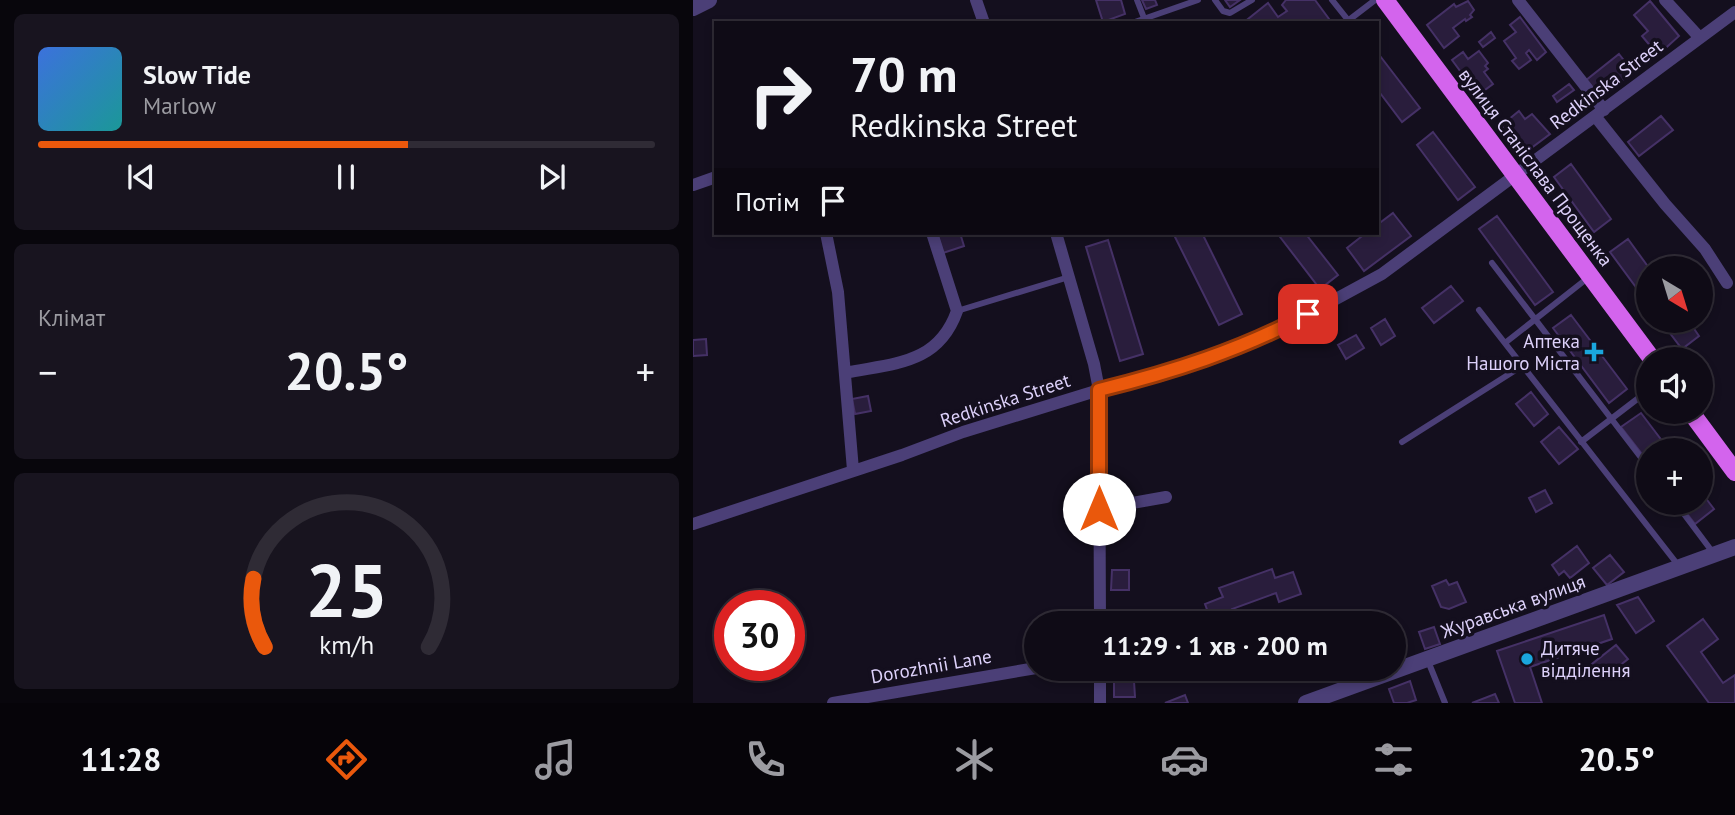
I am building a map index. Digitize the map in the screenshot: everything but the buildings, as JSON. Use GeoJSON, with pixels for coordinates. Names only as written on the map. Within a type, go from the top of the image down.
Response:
{"type":"FeatureCollection","features":[{"type":"Feature","properties":{"kind":"main road","name":"вулиця Станіслава Прощенка"},"geometry":{"type":"LineString","coordinates":[[1385,0],[1643,347]]}},
{"type":"Feature","properties":{"kind":"main road"},"geometry":{"type":"LineString","coordinates":[[1700,424],[1735,472]]}},
{"type":"Feature","properties":{"kind":"street"},"geometry":{"type":"LineString","coordinates":[[693,8],[709,0]]}},
{"type":"Feature","properties":{"kind":"street"},"geometry":{"type":"LineString","coordinates":[[976,0],[983,21]]}},
{"type":"Feature","properties":{"kind":"street"},"geometry":{"type":"LineString","coordinates":[[1518,0],[1665,204],[1705,249],[1727,284]]}},
{"type":"Feature","properties":{"kind":"street"},"geometry":{"type":"LineString","coordinates":[[1665,0],[1700,38]]}},
{"type":"Feature","properties":{"kind":"street","name":"Redkinska Street"},"geometry":{"type":"LineString","coordinates":[[693,524],[963,432],[1099,390],[1160,376],[1229,352],[1288,325],[1382,274],[1735,12]]}},
{"type":"Feature","properties":{"kind":"street"},"geometry":{"type":"LineString","coordinates":[[693,185],[714,178]]}},
{"type":"Feature","properties":{"kind":"street"},"geometry":{"type":"LineString","coordinates":[[828,235],[835,267],[853,470]]}},
{"type":"Feature","properties":{"kind":"street"},"geometry":{"type":"LineString","coordinates":[[845,373],[915,359],[941,342],[957,311],[933,235]]}},
{"type":"Feature","properties":{"kind":"street"},"geometry":{"type":"LineString","coordinates":[[1057,235],[1099,390],[1100,611]]}},
{"type":"Feature","properties":{"kind":"street"},"geometry":{"type":"LineString","coordinates":[[1099,509],[1166,497]]}},
{"type":"Feature","properties":{"kind":"street","name":"Журавська вулиця"},"geometry":{"type":"LineString","coordinates":[[1306,703],[1735,547]]}},
{"type":"Feature","properties":{"kind":"street","name":"Dorozhnii Lane"},"geometry":{"type":"LineString","coordinates":[[833,703],[1024,670]]}},
{"type":"Feature","properties":{"kind":"street"},"geometry":{"type":"LineString","coordinates":[[1100,681],[1100,703]]}},
{"type":"Feature","properties":{"kind":"lane"},"geometry":{"type":"LineString","coordinates":[[1137,0],[1144,18]]}},
{"type":"Feature","properties":{"kind":"lane"},"geometry":{"type":"LineString","coordinates":[[1137,21],[1198,0]]}},
{"type":"Feature","properties":{"kind":"lane"},"geometry":{"type":"LineString","coordinates":[[1215,0],[1223,11],[1230,13],[1252,0]]}},
{"type":"Feature","properties":{"kind":"lane"},"geometry":{"type":"LineString","coordinates":[[1332,0],[1345,21]]}},
{"type":"Feature","properties":{"kind":"lane"},"geometry":{"type":"LineString","coordinates":[[1347,21],[1375,0]]}},
{"type":"Feature","properties":{"kind":"lane"},"geometry":{"type":"LineString","coordinates":[[1492,263],[1636,451]]}},
{"type":"Feature","properties":{"kind":"lane"},"geometry":{"type":"LineString","coordinates":[[1505,343],[1591,276]]}},
{"type":"Feature","properties":{"kind":"lane"},"geometry":{"type":"LineString","coordinates":[[957,311],[1069,277]]}},
{"type":"Feature","properties":{"kind":"lane"},"geometry":{"type":"LineString","coordinates":[[1479,310],[1680,567]]}},
{"type":"Feature","properties":{"kind":"lane"},"geometry":{"type":"LineString","coordinates":[[1402,442],[1522,366]]}},
{"type":"Feature","properties":{"kind":"lane"},"geometry":{"type":"LineString","coordinates":[[1581,442],[1636,400]]}},
{"type":"Feature","properties":{"kind":"lane"},"geometry":{"type":"LineString","coordinates":[[1685,515],[1714,554]]}},
{"type":"Feature","properties":{"kind":"lane"},"geometry":{"type":"LineString","coordinates":[[1427,659],[1445,703]]}},
{"type":"Feature","properties":{"kind":"place","name":"Аптека Нашого Міста"},"geometry":{"type":"Point","coordinates":[1594,352]}},
{"type":"Feature","properties":{"kind":"place","name":"Дитяче відділення"},"geometry":{"type":"Point","coordinates":[1527,659]}},
{"type":"Feature","properties":{"kind":"route"},"geometry":{"type":"LineString","coordinates":[[1099,509],[1099,390],[1160,376],[1229,352],[1308,314]]}}]}
